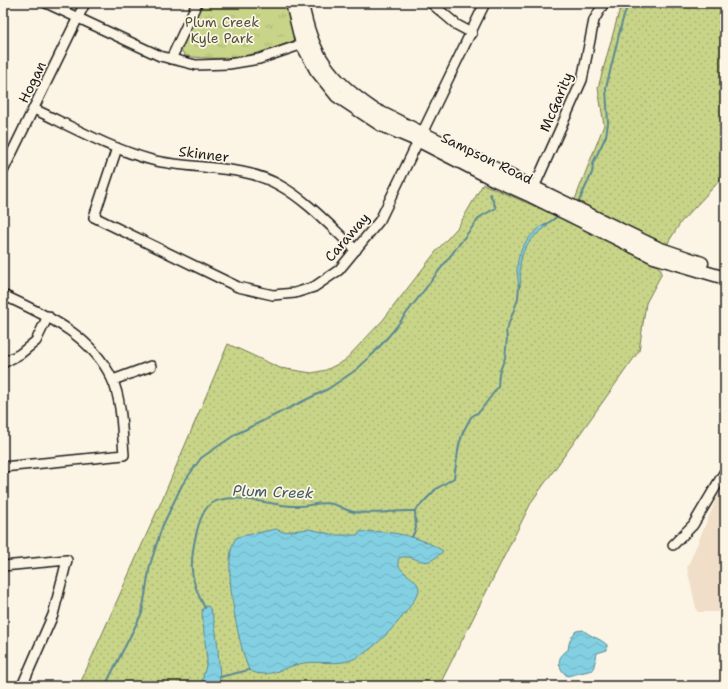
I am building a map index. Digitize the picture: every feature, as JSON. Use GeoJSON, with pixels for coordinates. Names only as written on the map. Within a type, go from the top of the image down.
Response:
{"type":"FeatureCollection","features":[{"type":"Feature","properties":{"kind":"street"},"geometry":{"type":"LineString","coordinates":[[46,3],[160,56],[196,64],[229,64],[259,59],[307,42]]}},
{"type":"Feature","properties":{"kind":"street","name":"Hogan"},"geometry":{"type":"LineString","coordinates":[[3,171],[85,3]]}},
{"type":"Feature","properties":{"kind":"street"},"geometry":{"type":"LineString","coordinates":[[171,59],[197,3]]}},
{"type":"Feature","properties":{"kind":"street","name":"Sampson Road"},"geometry":{"type":"LineString","coordinates":[[292,3],[307,42],[318,54],[332,74],[351,94],[373,109],[421,137],[532,191],[658,248],[725,271]]}},
{"type":"Feature","properties":{"kind":"street","name":"Sampson Road"},"geometry":{"type":"LineString","coordinates":[[302,3],[307,42]]}},
{"type":"Feature","properties":{"kind":"street"},"geometry":{"type":"LineString","coordinates":[[431,3],[457,25],[472,33]]}},
{"type":"Feature","properties":{"kind":"street","name":"Caraway"},"geometry":{"type":"LineString","coordinates":[[117,148],[94,216],[238,287],[272,295],[301,291],[314,287],[339,270],[380,220],[472,33],[485,3]]}},
{"type":"Feature","properties":{"kind":"street","name":"McGarity"},"geometry":{"type":"LineString","coordinates":[[532,191],[582,80],[594,20],[604,3]]}},
{"type":"Feature","properties":{"kind":"street","name":"Skinner"},"geometry":{"type":"LineString","coordinates":[[34,109],[117,148],[167,163],[256,174],[280,185],[305,203],[356,250]]}},
{"type":"Feature","properties":{"kind":"street","name":"Sampson Road"},"geometry":{"type":"LineString","coordinates":[[532,191],[654,257],[725,278]]}},
{"type":"Feature","properties":{"kind":"street"},"geometry":{"type":"LineString","coordinates":[[3,295],[48,316],[79,336],[98,357],[113,380],[120,407],[124,455],[3,467]]}},
{"type":"Feature","properties":{"kind":"street"},"geometry":{"type":"LineString","coordinates":[[3,363],[20,354],[36,341],[48,316]]}},
{"type":"Feature","properties":{"kind":"street"},"geometry":{"type":"LineString","coordinates":[[113,380],[151,366]]}},
{"type":"Feature","properties":{"kind":"street"},"geometry":{"type":"LineString","coordinates":[[673,545],[693,525],[725,471]]}},
{"type":"Feature","properties":{"kind":"street"},"geometry":{"type":"LineString","coordinates":[[3,566],[67,560],[53,615],[22,686]]}},
{"type":"Feature","properties":{"kind":"shaded area"},"geometry":{"type":"Polygon","coordinates":[[[725,485],[725,612],[697,612],[687,568],[718,495],[725,485]]]}},
{"type":"Feature","properties":{"kind":"green space","name":"Plum Creek Kyle Park"},"geometry":{"type":"Polygon","coordinates":[[[202,3],[291,3],[296,40],[254,54],[229,58],[202,58],[185,56],[181,50],[202,3]]]}},
{"type":"Feature","properties":{"kind":"green space"},"geometry":{"type":"Polygon","coordinates":[[[624,3],[725,3],[725,175],[681,222],[669,241],[658,267],[661,269],[661,275],[646,303],[639,351],[532,501],[439,686],[79,686],[161,502],[228,344],[280,368],[312,373],[326,370],[344,361],[383,320],[438,249],[458,227],[483,184],[567,220],[604,125],[598,88],[619,12],[624,3]]]}},
{"type":"Feature","properties":{"kind":"water"},"geometry":{"type":"Polygon","coordinates":[[[544,225],[548,226],[532,238],[525,248],[520,267],[520,287],[518,286],[517,270],[521,250],[528,239],[544,225]]]}},
{"type":"Feature","properties":{"kind":"water"},"geometry":{"type":"Polygon","coordinates":[[[276,529],[283,532],[309,529],[335,535],[358,535],[359,532],[392,533],[413,537],[443,551],[436,558],[426,562],[407,557],[399,558],[398,563],[400,567],[415,582],[419,591],[407,610],[389,632],[368,651],[348,661],[336,663],[311,662],[299,664],[268,674],[261,674],[249,670],[240,642],[232,602],[230,562],[232,547],[237,537],[276,529]]]}},
{"type":"Feature","properties":{"kind":"water"},"geometry":{"type":"Polygon","coordinates":[[[208,606],[214,620],[216,631],[220,686],[201,686],[207,661],[202,613],[203,608],[208,606]]]}},
{"type":"Feature","properties":{"kind":"water"},"geometry":{"type":"Polygon","coordinates":[[[583,630],[607,645],[607,650],[597,653],[593,670],[567,676],[560,666],[559,662],[561,656],[568,650],[570,639],[576,631],[583,630]]]}},
{"type":"Feature","properties":{"kind":"waterway","name":"Plum Creek"},"geometry":{"type":"LineString","coordinates":[[579,201],[592,173],[593,163],[606,136],[608,123],[606,88],[622,22],[626,10],[632,3]]}},
{"type":"Feature","properties":{"kind":"waterway"},"geometry":{"type":"LineString","coordinates":[[105,686],[142,613],[150,565],[162,527],[182,485],[201,458],[236,434],[328,389],[356,370],[374,353],[393,331],[480,217],[496,208],[490,194]]}},
{"type":"Feature","properties":{"kind":"waterway","name":"Plum Creek"},"geometry":{"type":"LineString","coordinates":[[544,226],[558,216]]}},
{"type":"Feature","properties":{"kind":"waterway","name":"Plum Creek"},"geometry":{"type":"LineString","coordinates":[[205,608],[195,586],[192,564],[196,535],[202,515],[212,503],[231,498],[295,506],[327,503],[361,513],[415,511],[436,489],[454,478],[459,445],[463,432],[471,417],[480,411],[498,387],[499,373],[505,358],[507,338],[506,331],[518,299],[519,285]]}},
{"type":"Feature","properties":{"kind":"waterway"},"geometry":{"type":"LineString","coordinates":[[412,537],[416,528],[415,511]]}},
{"type":"Feature","properties":{"kind":"waterway"},"geometry":{"type":"LineString","coordinates":[[220,677],[249,670]]}}]}
